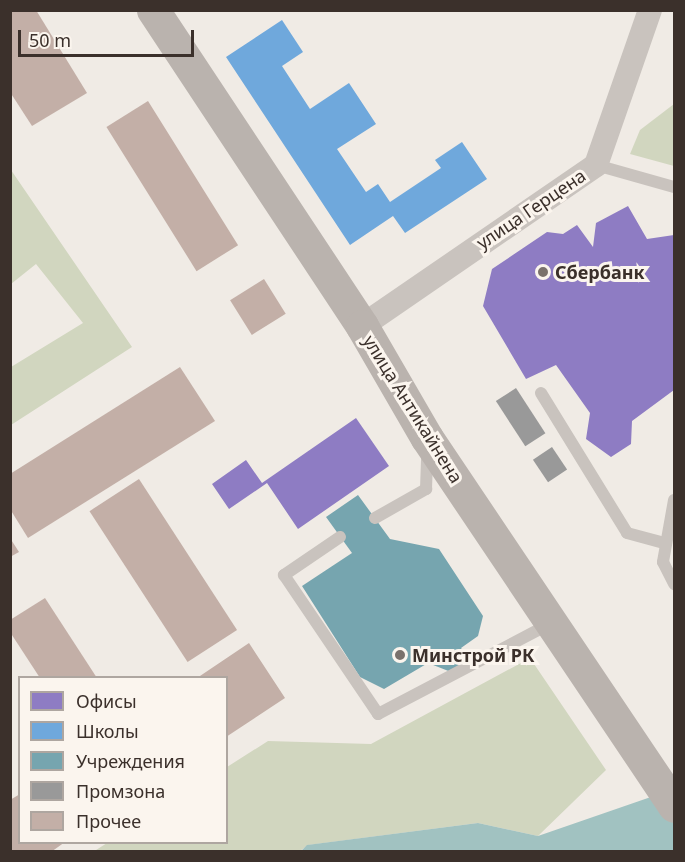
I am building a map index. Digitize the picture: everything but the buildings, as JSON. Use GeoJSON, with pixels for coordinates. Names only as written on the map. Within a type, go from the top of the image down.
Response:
{"type":"FeatureCollection","features":[{"type":"Feature","properties":{"kind":"main road","name":"улица Антикайнена"},"geometry":{"type":"LineString","coordinates":[[153,10],[362,326],[427,438],[555,621],[675,806]]}},
{"type":"Feature","properties":{"kind":"street","name":"улица Герцена"},"geometry":{"type":"LineString","coordinates":[[362,326],[596,165],[650,10]]}},
{"type":"Feature","properties":{"kind":"lane"},"geometry":{"type":"LineString","coordinates":[[596,165],[675,187]]}},
{"type":"Feature","properties":{"kind":"lane"},"geometry":{"type":"LineString","coordinates":[[541,393],[627,533],[664,543]]}},
{"type":"Feature","properties":{"kind":"lane"},"geometry":{"type":"LineString","coordinates":[[375,518],[426,489],[427,438]]}},
{"type":"Feature","properties":{"kind":"lane"},"geometry":{"type":"LineString","coordinates":[[675,500],[664,543],[663,562],[675,584]]}},
{"type":"Feature","properties":{"kind":"lane"},"geometry":{"type":"LineString","coordinates":[[340,537],[284,575],[378,714],[555,621]]}},
{"type":"Feature","properties":{"kind":"green space"},"geometry":{"type":"Polygon","coordinates":[[[674,104],[674,166],[630,154],[640,130],[674,104]]]}},
{"type":"Feature","properties":{"kind":"green space"},"geometry":{"type":"Polygon","coordinates":[[[11,170],[132,347],[11,425],[11,367],[83,323],[36,264],[11,284],[11,170]]]}},
{"type":"Feature","properties":{"kind":"green space"},"geometry":{"type":"Polygon","coordinates":[[[530,658],[606,770],[538,836],[478,823],[308,845],[300,851],[93,852],[105,844],[228,844],[228,766],[268,741],[371,744],[530,658]]]}},
{"type":"Feature","properties":{"kind":"water"},"geometry":{"type":"Polygon","coordinates":[[[674,789],[674,851],[300,852],[307,845],[478,823],[538,836],[674,789]]]}},
{"type":"Feature","properties":{"kind":"place","name":"Сбербанк"},"geometry":{"type":"Point","coordinates":[543,272]}},
{"type":"Feature","properties":{"kind":"place","name":"Минстрой РК"},"geometry":{"type":"Point","coordinates":[400,655]}}]}
